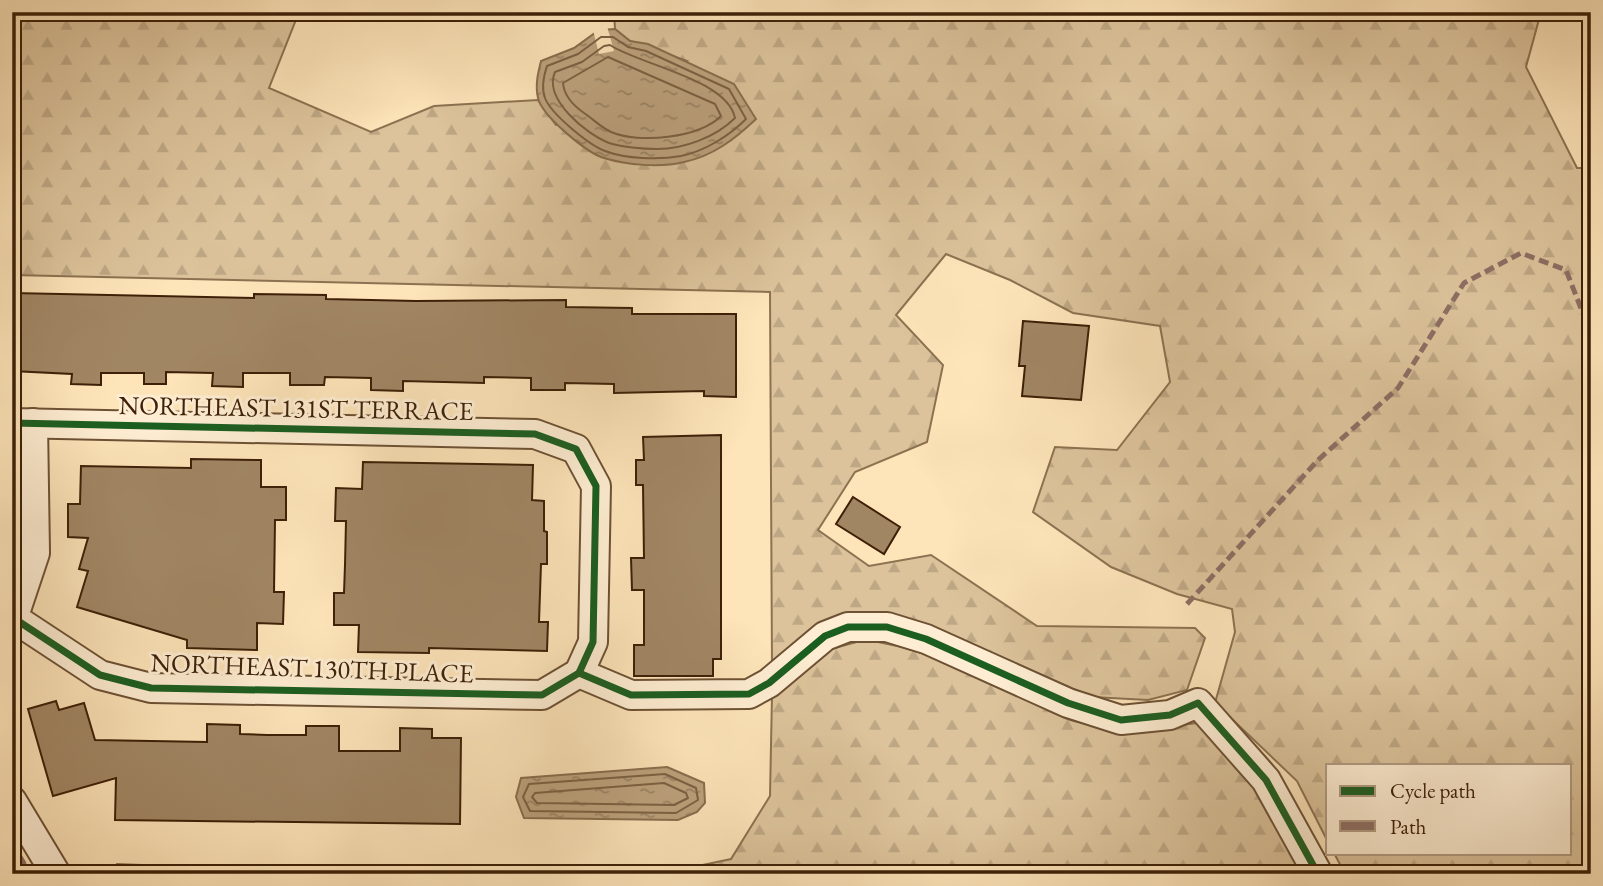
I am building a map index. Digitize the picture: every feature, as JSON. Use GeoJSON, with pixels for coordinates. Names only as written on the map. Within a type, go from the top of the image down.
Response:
{"type":"FeatureCollection","features":[{"type":"Feature","properties":{"kind":"street","name":"NORTHEAST 131ST TERRACE"},"geometry":{"type":"LineString","coordinates":[[23,423],[535,434],[576,449],[596,486],[593,642],[579,673]]}},
{"type":"Feature","properties":{"kind":"street"},"geometry":{"type":"LineString","coordinates":[[13,620],[35,553],[23,423]]}},
{"type":"Feature","properties":{"kind":"street","name":"NORTHEAST 130TH PLACE"},"geometry":{"type":"LineString","coordinates":[[13,620],[100,675],[151,688],[542,695],[579,673]]}},
{"type":"Feature","properties":{"kind":"street"},"geometry":{"type":"LineString","coordinates":[[579,673],[631,695],[749,694],[769,683],[825,636],[848,627],[887,627],[926,639],[1068,704],[1121,720],[1170,715],[1198,703],[1266,780],[1318,874]]}},
{"type":"Feature","properties":{"kind":"street"},"geometry":{"type":"LineString","coordinates":[[12,802],[56,874]]}},
{"type":"Feature","properties":{"kind":"green space"},"geometry":{"type":"Polygon","coordinates":[[[12,12],[299,12],[269,88],[371,132],[434,106],[538,100],[556,125],[687,61],[630,41],[615,29],[614,12],[1541,12],[1526,67],[1577,168],[1591,168],[1591,874],[1345,874],[1335,854],[1572,854],[1572,764],[1326,764],[1326,838],[1297,781],[1215,703],[1235,632],[1232,609],[1177,594],[1111,567],[1033,512],[1055,447],[1117,450],[1170,382],[1160,326],[1073,313],[1010,280],[946,254],[896,315],[943,365],[927,442],[855,472],[818,530],[869,566],[931,555],[1037,626],[1195,628],[1205,638],[1187,690],[1148,700],[1092,697],[926,624],[874,614],[772,667],[770,292],[12,275],[12,12]]]}},
{"type":"Feature","properties":{"kind":"green space"},"geometry":{"type":"Polygon","coordinates":[[[864,640],[905,648],[944,661],[1074,721],[1136,728],[1197,723],[1255,785],[1304,874],[660,874],[731,859],[770,796],[772,695],[827,650],[864,640]]]}},
{"type":"Feature","properties":{"kind":"green space"},"geometry":{"type":"Polygon","coordinates":[[[117,864],[263,870],[284,874],[113,874],[117,864]]]}},
{"type":"Feature","properties":{"kind":"green space"},"geometry":{"type":"Polygon","coordinates":[[[448,868],[566,874],[420,874],[448,868]]]}},
{"type":"Feature","properties":{"kind":"water"},"geometry":{"type":"Polygon","coordinates":[[[615,29],[630,41],[648,44],[734,84],[756,119],[732,140],[714,151],[675,164],[644,165],[596,155],[566,133],[541,106],[537,79],[541,61],[574,48],[599,30],[615,29]]]}},
{"type":"Feature","properties":{"kind":"water"},"geometry":{"type":"Polygon","coordinates":[[[667,767],[704,783],[705,803],[697,812],[678,820],[524,818],[516,797],[521,778],[667,767]]]}},
{"type":"Feature","properties":{"kind":"pier"},"geometry":{"type":"Polygon","coordinates":[[[598,26],[607,26],[614,51],[599,54],[593,30],[598,26]]]}},
{"type":"Feature","properties":{"kind":"building"},"geometry":{"type":"Polygon","coordinates":[[[12,293],[254,298],[254,294],[326,295],[326,299],[416,301],[566,300],[566,307],[632,308],[632,314],[736,314],[736,397],[704,396],[704,391],[614,393],[614,384],[565,383],[565,390],[531,390],[531,378],[484,377],[484,383],[403,381],[403,391],[371,390],[371,378],[325,377],[324,385],[290,385],[290,373],[243,373],[243,387],[212,386],[213,373],[166,372],[166,384],[144,384],[144,373],[101,373],[101,385],[71,384],[72,374],[12,371],[12,293]]]}},
{"type":"Feature","properties":{"kind":"building"},"geometry":{"type":"Polygon","coordinates":[[[1023,321],[1089,326],[1081,400],[1022,396],[1025,366],[1019,366],[1023,321]]]}},
{"type":"Feature","properties":{"kind":"building"},"geometry":{"type":"Polygon","coordinates":[[[721,435],[721,659],[713,659],[713,676],[634,676],[634,645],[644,645],[644,590],[632,590],[631,558],[644,558],[643,485],[636,485],[636,460],[644,460],[643,437],[721,435]]]}},
{"type":"Feature","properties":{"kind":"building"},"geometry":{"type":"Polygon","coordinates":[[[191,459],[261,460],[261,487],[286,487],[286,520],[275,520],[274,592],[284,592],[283,624],[257,623],[257,650],[187,648],[187,640],[77,607],[88,571],[79,569],[88,538],[68,537],[68,504],[80,504],[81,466],[191,468],[191,459]]]}},
{"type":"Feature","properties":{"kind":"building"},"geometry":{"type":"Polygon","coordinates":[[[363,462],[533,465],[532,500],[544,501],[544,531],[547,532],[547,564],[541,564],[539,622],[548,622],[547,651],[429,648],[429,653],[358,652],[359,625],[334,625],[334,593],[344,593],[346,521],[335,521],[336,488],[362,489],[363,462]]]}},
{"type":"Feature","properties":{"kind":"building"},"geometry":{"type":"Polygon","coordinates":[[[853,497],[900,527],[884,554],[836,524],[853,497]]]}},
{"type":"Feature","properties":{"kind":"building"},"geometry":{"type":"Polygon","coordinates":[[[56,701],[59,710],[84,703],[95,740],[207,742],[207,724],[240,725],[240,734],[267,735],[306,735],[306,726],[339,726],[339,751],[400,751],[400,728],[432,729],[432,738],[461,738],[460,824],[115,820],[116,778],[53,796],[28,709],[56,701]]]}},
{"type":"Feature","properties":{"kind":"marked path"},"geometry":{"type":"LineString","coordinates":[[1187,604],[1318,460],[1398,388],[1464,283],[1521,253],[1566,270],[1591,334]]}},
{"type":"Feature","properties":{"kind":"marked path"},"geometry":{"type":"LineString","coordinates":[[12,843],[30,874]]}},
{"type":"Feature","properties":{"kind":"cycle path"},"geometry":{"type":"LineString","coordinates":[[12,423],[535,434],[576,449],[596,486],[593,642],[579,673],[542,695],[151,688],[100,675],[15,619]]}},
{"type":"Feature","properties":{"kind":"cycle path"},"geometry":{"type":"LineString","coordinates":[[579,673],[631,695],[749,694],[769,683],[825,636],[848,627],[887,627],[926,639],[1068,703],[1121,720],[1170,715],[1198,703],[1266,780],[1318,874]]}}]}
